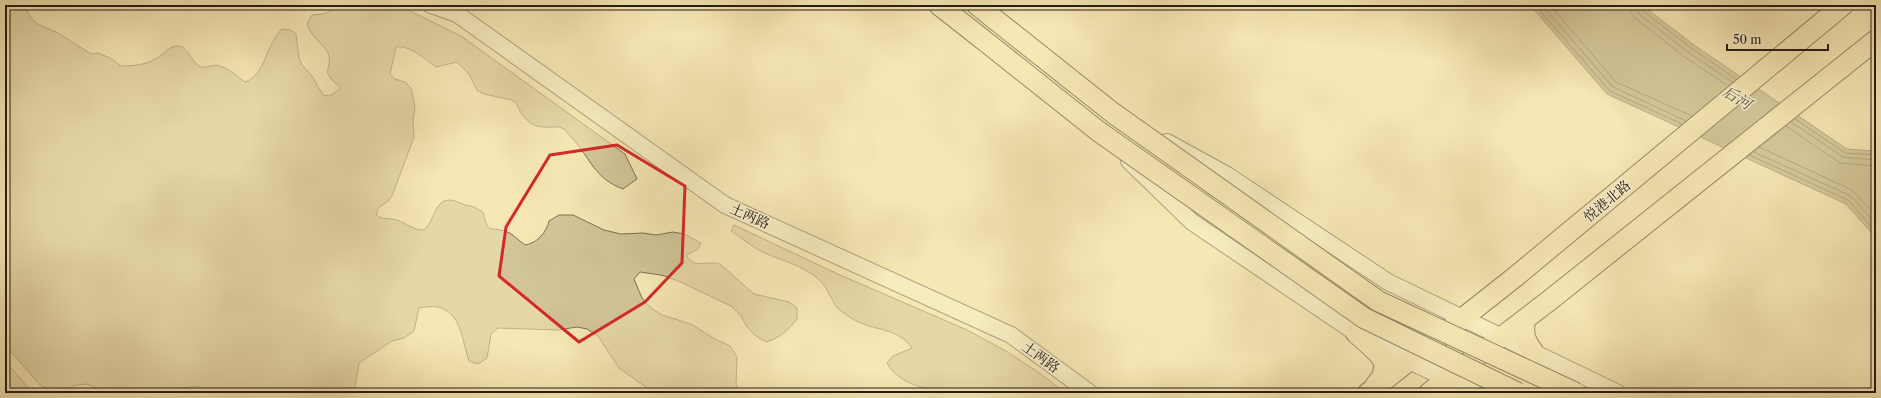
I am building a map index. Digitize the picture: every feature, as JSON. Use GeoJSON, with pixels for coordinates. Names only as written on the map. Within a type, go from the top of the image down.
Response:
{"type":"FeatureCollection","features":[{"type":"Feature","properties":{"kind":"main road"},"geometry":{"type":"LineString","coordinates":[[939,5],[1098,131],[1364,318],[1518,393]]}},
{"type":"Feature","properties":{"kind":"main road"},"geometry":{"type":"LineString","coordinates":[[977,5],[1113,112],[1378,301],[1581,385]]}},
{"type":"Feature","properties":{"kind":"main road"},"geometry":{"type":"LineString","coordinates":[[983,5],[997,21]]}},
{"type":"Feature","properties":{"kind":"main road","name":"悦港北路"},"geometry":{"type":"LineString","coordinates":[[1370,391],[1515,277],[1842,5]]}},
{"type":"Feature","properties":{"kind":"main road"},"geometry":{"type":"LineString","coordinates":[[1429,393],[1550,300],[1876,40]]}},
{"type":"Feature","properties":{"kind":"main road"},"geometry":{"type":"LineString","coordinates":[[1525,319],[1523,331],[1525,342],[1534,352]]}},
{"type":"Feature","properties":{"kind":"main road"},"geometry":{"type":"LineString","coordinates":[[1356,333],[1379,354],[1385,364],[1382,376],[1370,391]]}},
{"type":"Feature","properties":{"kind":"street","name":"土两路"},"geometry":{"type":"LineString","coordinates":[[431,5],[457,14],[725,205],[1011,335],[1090,393]]}},
{"type":"Feature","properties":{"kind":"street"},"geometry":{"type":"LineString","coordinates":[[1113,112],[1227,175],[1388,282],[1534,352],[1581,385],[1618,393]]}},
{"type":"Feature","properties":{"kind":"street"},"geometry":{"type":"LineString","coordinates":[[1098,131],[1192,222],[1356,333],[1408,361],[1448,378],[1476,393]]}},
{"type":"Feature","properties":{"kind":"highlighted area"},"geometry":{"type":"Polygon","coordinates":[[[617,145],[685,186],[682,263],[645,302],[579,342],[499,276],[506,227],[550,155],[617,145]]]}},
{"type":"Feature","properties":{"kind":"shaded area"},"geometry":{"type":"Polygon","coordinates":[[[5,5],[24,5],[31,18],[37,24],[58,33],[91,54],[98,53],[110,58],[121,66],[144,64],[157,58],[171,48],[180,46],[184,48],[199,66],[204,67],[217,65],[223,67],[245,82],[252,79],[257,73],[272,43],[282,29],[290,30],[296,34],[299,58],[302,65],[312,76],[323,95],[330,96],[341,88],[331,79],[327,72],[329,56],[327,50],[314,37],[307,24],[312,15],[329,12],[337,5],[398,5],[461,36],[625,154],[637,179],[623,189],[613,185],[599,174],[564,129],[559,127],[543,127],[534,125],[523,116],[517,104],[512,100],[484,94],[477,90],[469,74],[457,62],[436,67],[412,50],[396,47],[390,74],[395,79],[405,82],[411,88],[415,106],[413,121],[414,137],[392,196],[378,208],[376,215],[379,217],[397,220],[413,228],[424,230],[440,204],[443,201],[450,200],[472,206],[483,212],[487,225],[491,229],[510,233],[526,245],[538,239],[544,233],[549,221],[559,215],[573,215],[604,230],[621,234],[643,233],[656,235],[673,232],[684,234],[701,243],[698,249],[686,255],[689,260],[701,264],[720,264],[754,294],[789,302],[797,308],[797,319],[783,333],[766,342],[756,336],[747,327],[741,316],[731,306],[676,280],[661,275],[640,272],[634,279],[642,298],[651,308],[662,315],[691,324],[715,339],[730,346],[737,357],[736,384],[739,393],[654,393],[619,368],[598,336],[587,329],[577,327],[558,330],[498,328],[491,334],[487,358],[478,364],[469,361],[460,330],[450,313],[443,309],[433,307],[419,308],[414,331],[404,338],[392,341],[359,363],[354,393],[210,393],[197,386],[164,393],[136,391],[116,393],[106,392],[87,384],[76,385],[58,393],[40,385],[5,345],[5,5]]]}},
{"type":"Feature","properties":{"kind":"shaded area"},"geometry":{"type":"Polygon","coordinates":[[[734,225],[840,275],[967,330],[1006,351],[1041,374],[1065,393],[968,393],[958,390],[936,390],[911,384],[891,370],[887,363],[893,356],[912,348],[906,341],[900,336],[860,323],[845,314],[835,306],[825,287],[817,278],[798,266],[756,248],[731,231],[734,225]]]}},
{"type":"Feature","properties":{"kind":"shaded area"},"geometry":{"type":"Polygon","coordinates":[[[5,361],[33,393],[5,393],[5,361]]]}},
{"type":"Feature","properties":{"kind":"water","name":"后河"},"geometry":{"type":"Polygon","coordinates":[[[1530,5],[1642,5],[1694,45],[1847,149],[1876,151],[1876,238],[1846,204],[1607,94],[1530,5]]]}}]}
